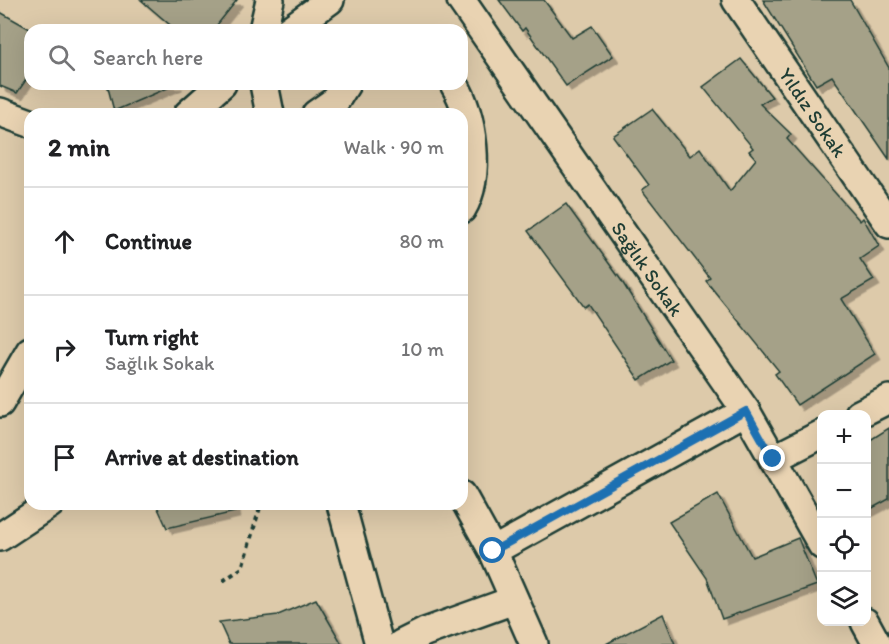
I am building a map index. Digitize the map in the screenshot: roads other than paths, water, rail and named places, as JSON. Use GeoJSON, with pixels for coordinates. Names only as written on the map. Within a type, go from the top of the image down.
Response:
{"type":"FeatureCollection","features":[{"type":"Feature","properties":{"kind":"street"},"geometry":{"type":"LineString","coordinates":[[264,24],[270,0]]}},
{"type":"Feature","properties":{"kind":"street"},"geometry":{"type":"LineString","coordinates":[[297,24],[330,0]]}},
{"type":"Feature","properties":{"kind":"street","name":"Sağlık Sokak"},"geometry":{"type":"LineString","coordinates":[[461,0],[746,411],[817,536]]}},
{"type":"Feature","properties":{"kind":"street","name":"Yıldız Sokak"},"geometry":{"type":"LineString","coordinates":[[736,0],[889,224]]}},
{"type":"Feature","properties":{"kind":"street"},"geometry":{"type":"LineString","coordinates":[[195,108],[215,90]]}},
{"type":"Feature","properties":{"kind":"street"},"geometry":{"type":"LineString","coordinates":[[265,90],[269,108]]}},
{"type":"Feature","properties":{"kind":"street"},"geometry":{"type":"LineString","coordinates":[[325,108],[336,100],[342,90]]}},
{"type":"Feature","properties":{"kind":"street"},"geometry":{"type":"LineString","coordinates":[[457,90],[465,108]]}},
{"type":"Feature","properties":{"kind":"street"},"geometry":{"type":"LineString","coordinates":[[0,112],[24,121]]}},
{"type":"Feature","properties":{"kind":"street"},"geometry":{"type":"LineString","coordinates":[[468,121],[473,145],[468,194]]}},
{"type":"Feature","properties":{"kind":"street"},"geometry":{"type":"LineString","coordinates":[[0,403],[24,361]]}},
{"type":"Feature","properties":{"kind":"street"},"geometry":{"type":"LineString","coordinates":[[867,410],[889,399]]}},
{"type":"Feature","properties":{"kind":"street"},"geometry":{"type":"LineString","coordinates":[[493,551],[746,411]]}},
{"type":"Feature","properties":{"kind":"street"},"geometry":{"type":"LineString","coordinates":[[773,459],[817,437]]}},
{"type":"Feature","properties":{"kind":"street"},"geometry":{"type":"LineString","coordinates":[[468,506],[493,551],[534,644]]}},
{"type":"Feature","properties":{"kind":"street"},"geometry":{"type":"LineString","coordinates":[[0,537],[41,510]]}},
{"type":"Feature","properties":{"kind":"street"},"geometry":{"type":"LineString","coordinates":[[343,510],[379,644]]}},
{"type":"Feature","properties":{"kind":"street"},"geometry":{"type":"LineString","coordinates":[[401,644],[425,632],[514,600]]}},
{"type":"Feature","properties":{"kind":"street"},"geometry":{"type":"LineString","coordinates":[[868,626],[877,644]]}}]}
